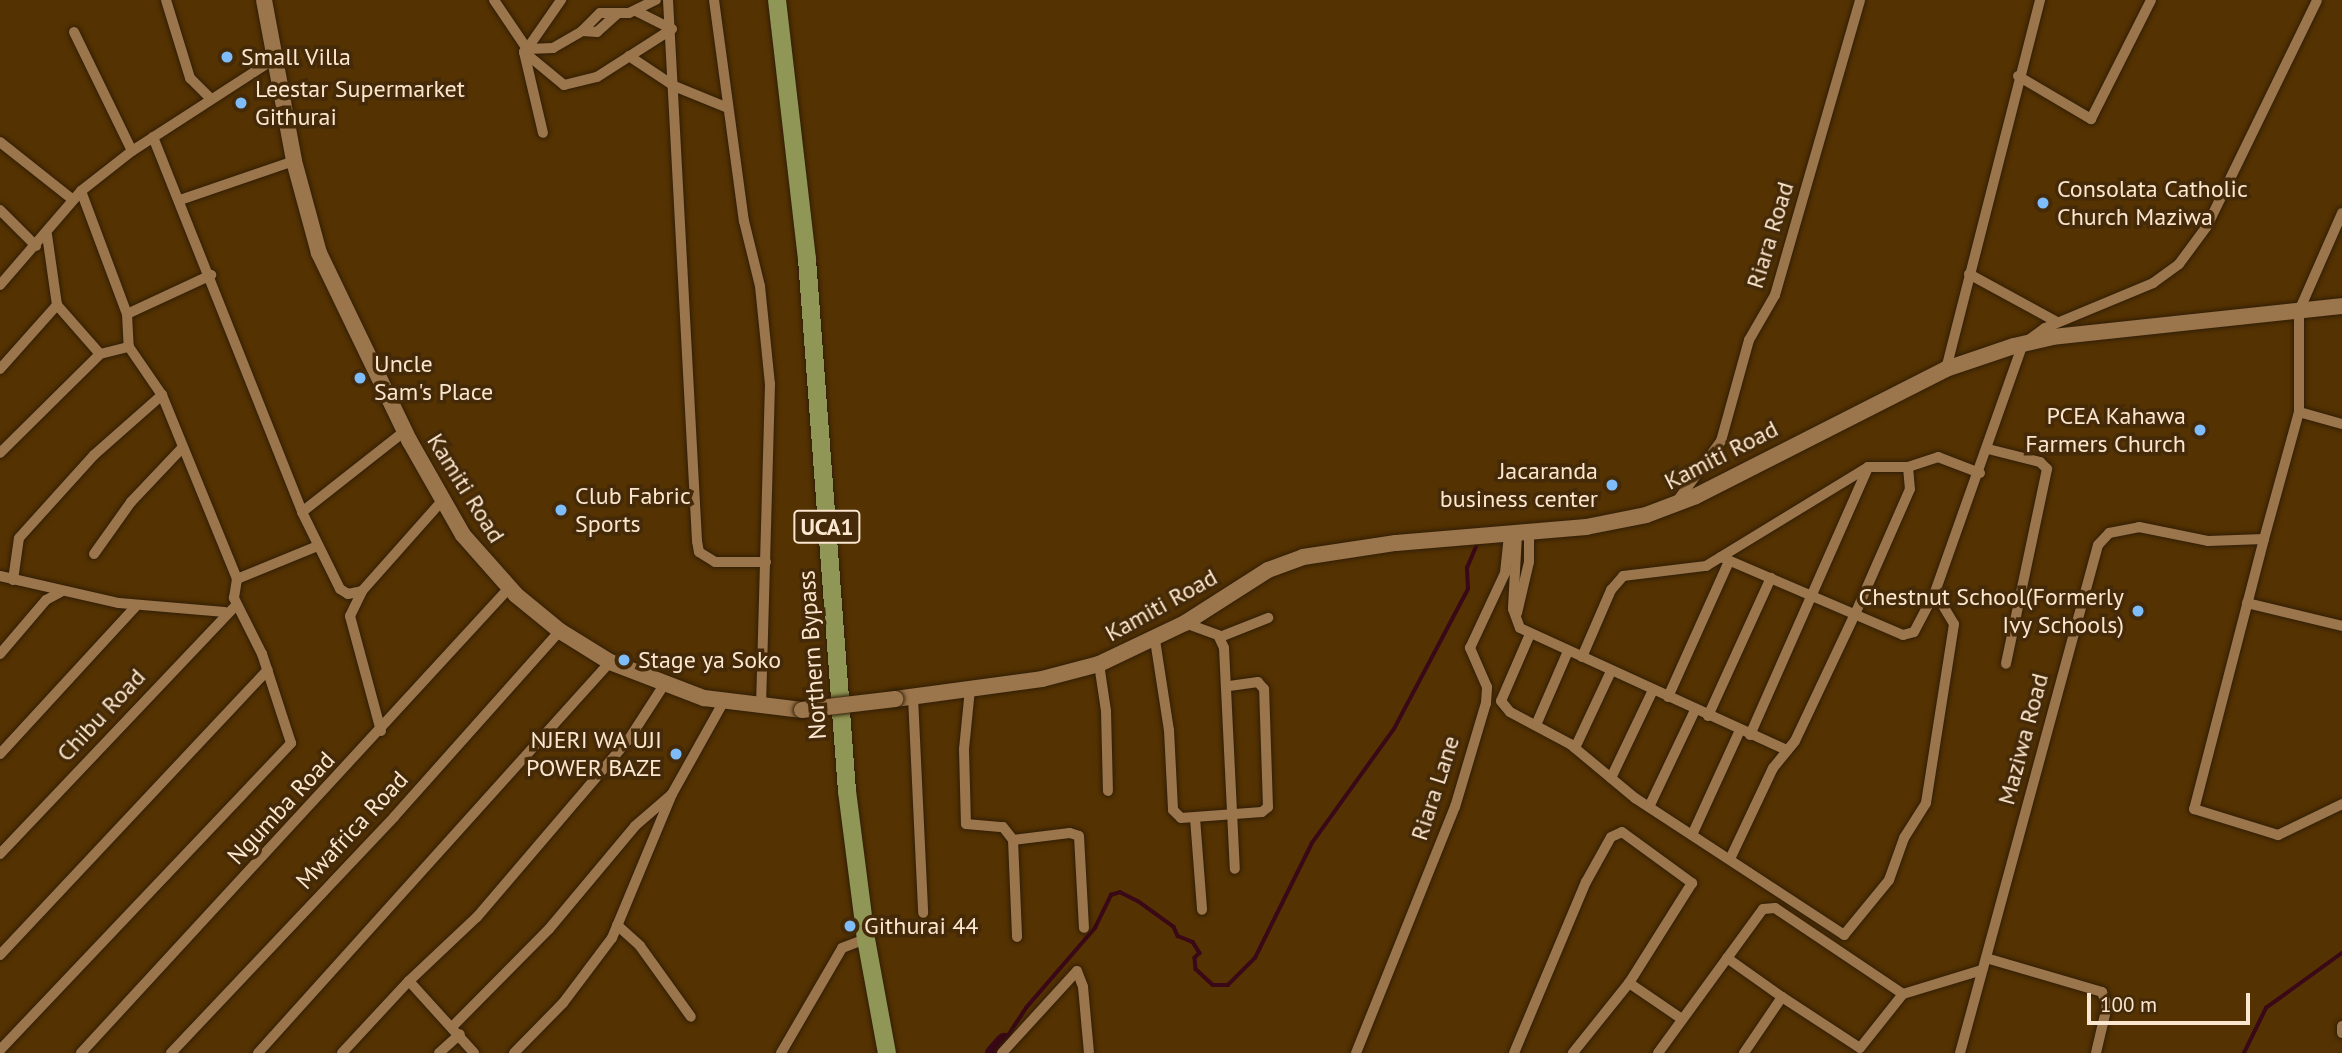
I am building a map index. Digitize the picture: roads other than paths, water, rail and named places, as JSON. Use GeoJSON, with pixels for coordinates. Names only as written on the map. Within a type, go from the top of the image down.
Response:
{"type":"FeatureCollection","features":[{"type":"Feature","properties":{"kind":"main road","name":"Kamiti Road"},"geometry":{"type":"LineString","coordinates":[[264,0],[294,161],[319,253],[442,502],[472,547],[509,588],[560,631],[610,662],[664,685],[724,701],[802,710],[1042,679],[1098,664],[1155,640],[1289,561],[1396,543],[1618,523],[1674,506],[1946,369],[2023,344],[2342,306]]}},
{"type":"Feature","properties":{"kind":"main road","name":"Northern Bypass"},"geometry":{"type":"LineString","coordinates":[[778,0],[807,259],[846,777],[866,939],[887,1053]]}},
{"type":"Feature","properties":{"kind":"street"},"geometry":{"type":"LineString","coordinates":[[166,0],[190,78],[210,98]]}},
{"type":"Feature","properties":{"kind":"street"},"geometry":{"type":"LineString","coordinates":[[494,0],[526,50],[564,85],[597,77],[672,29]]}},
{"type":"Feature","properties":{"kind":"street"},"geometry":{"type":"LineString","coordinates":[[543,133],[526,50],[561,0]]}},
{"type":"Feature","properties":{"kind":"street"},"geometry":{"type":"LineString","coordinates":[[526,50],[554,48],[582,31],[600,13],[636,11],[656,0]]}},
{"type":"Feature","properties":{"kind":"street"},"geometry":{"type":"LineString","coordinates":[[668,0],[672,29],[697,541],[699,552],[715,562],[766,562]]}},
{"type":"Feature","properties":{"kind":"street"},"geometry":{"type":"LineString","coordinates":[[715,0],[744,221],[760,286],[770,384],[761,706]]}},
{"type":"Feature","properties":{"kind":"street","name":"Riara Road"},"geometry":{"type":"LineString","coordinates":[[1674,506],[1721,441],[1749,340],[1775,295],[1860,0]]}},
{"type":"Feature","properties":{"kind":"street"},"geometry":{"type":"LineString","coordinates":[[1946,369],[2018,76],[2040,0]]}},
{"type":"Feature","properties":{"kind":"street"},"geometry":{"type":"LineString","coordinates":[[2018,76],[2091,119],[2151,0]]}},
{"type":"Feature","properties":{"kind":"street"},"geometry":{"type":"LineString","coordinates":[[1725,559],[1911,635],[1935,592],[1980,473],[2023,344],[2057,322],[2154,282],[2194,247],[2317,0]]}},
{"type":"Feature","properties":{"kind":"street"},"geometry":{"type":"LineString","coordinates":[[636,11],[672,29]]}},
{"type":"Feature","properties":{"kind":"street"},"geometry":{"type":"LineString","coordinates":[[74,32],[132,151]]}},
{"type":"Feature","properties":{"kind":"street"},"geometry":{"type":"LineString","coordinates":[[629,56],[674,86],[729,108]]}},
{"type":"Feature","properties":{"kind":"street"},"geometry":{"type":"LineString","coordinates":[[0,285],[47,235],[76,195],[132,151],[210,98],[276,58]]}},
{"type":"Feature","properties":{"kind":"street"},"geometry":{"type":"LineString","coordinates":[[153,137],[211,275],[302,512],[340,589],[348,594],[362,591]]}},
{"type":"Feature","properties":{"kind":"street"},"geometry":{"type":"LineString","coordinates":[[0,142],[76,195],[127,314],[129,347],[162,395],[237,579],[230,609],[268,670],[291,743],[0,1049]]}},
{"type":"Feature","properties":{"kind":"street"},"geometry":{"type":"LineString","coordinates":[[180,200],[294,161]]}},
{"type":"Feature","properties":{"kind":"street"},"geometry":{"type":"LineString","coordinates":[[0,210],[36,246]]}},
{"type":"Feature","properties":{"kind":"street"},"geometry":{"type":"LineString","coordinates":[[2342,213],[2300,311],[2299,412],[2194,809],[2278,835],[2342,804]]}},
{"type":"Feature","properties":{"kind":"street"},"geometry":{"type":"LineString","coordinates":[[47,235],[57,305],[100,354]]}},
{"type":"Feature","properties":{"kind":"street"},"geometry":{"type":"LineString","coordinates":[[1969,274],[2057,322]]}},
{"type":"Feature","properties":{"kind":"street"},"geometry":{"type":"LineString","coordinates":[[127,314],[211,275]]}},
{"type":"Feature","properties":{"kind":"street"},"geometry":{"type":"LineString","coordinates":[[0,369],[57,305]]}},
{"type":"Feature","properties":{"kind":"street"},"geometry":{"type":"LineString","coordinates":[[0,453],[100,354],[129,347]]}},
{"type":"Feature","properties":{"kind":"street"},"geometry":{"type":"LineString","coordinates":[[13,580],[19,538],[94,455],[162,395]]}},
{"type":"Feature","properties":{"kind":"street"},"geometry":{"type":"LineString","coordinates":[[2299,412],[2342,424]]}},
{"type":"Feature","properties":{"kind":"street"},"geometry":{"type":"LineString","coordinates":[[302,512],[405,431]]}},
{"type":"Feature","properties":{"kind":"street"},"geometry":{"type":"LineString","coordinates":[[94,554],[131,502],[182,448]]}},
{"type":"Feature","properties":{"kind":"street"},"geometry":{"type":"LineString","coordinates":[[1988,449],[2040,463],[2048,469],[2006,664]]}},
{"type":"Feature","properties":{"kind":"street"},"geometry":{"type":"LineString","coordinates":[[1582,657],[1611,590],[1623,576],[1695,570],[1725,559],[1868,467],[1908,467],[1938,457],[1980,473]]}},
{"type":"Feature","properties":{"kind":"street"},"geometry":{"type":"LineString","coordinates":[[1692,835],[1813,595],[1868,467]]}},
{"type":"Feature","properties":{"kind":"street"},"geometry":{"type":"LineString","coordinates":[[1730,859],[1764,783],[1795,741],[1855,614],[1910,489],[1908,467]]}},
{"type":"Feature","properties":{"kind":"street"},"geometry":{"type":"LineString","coordinates":[[381,732],[349,621],[362,591],[442,502]]}},
{"type":"Feature","properties":{"kind":"street","name":"Maziwa Road"},"geometry":{"type":"LineString","coordinates":[[1960,1053],[2098,545],[2109,533],[2139,527],[2208,541],[2264,539]]}},
{"type":"Feature","properties":{"kind":"street"},"geometry":{"type":"LineString","coordinates":[[1518,534],[1517,625],[1530,634],[1787,750]]}},
{"type":"Feature","properties":{"kind":"street","name":"Riara Lane"},"geometry":{"type":"LineString","coordinates":[[1356,1053],[1455,807],[1486,703],[1487,687],[1473,663],[1470,648],[1505,573],[1518,534]]}},
{"type":"Feature","properties":{"kind":"street"},"geometry":{"type":"LineString","coordinates":[[237,579],[318,546]]}},
{"type":"Feature","properties":{"kind":"street"},"geometry":{"type":"LineString","coordinates":[[1668,697],[1725,559]]}},
{"type":"Feature","properties":{"kind":"street"},"geometry":{"type":"LineString","coordinates":[[0,576],[136,606],[230,609]]}},
{"type":"Feature","properties":{"kind":"street"},"geometry":{"type":"LineString","coordinates":[[1709,716],[1771,578]]}},
{"type":"Feature","properties":{"kind":"street","name":"Ngumba Road"},"geometry":{"type":"LineString","coordinates":[[81,1053],[381,732],[509,588]]}},
{"type":"Feature","properties":{"kind":"street"},"geometry":{"type":"LineString","coordinates":[[0,654],[46,600],[62,591]]}},
{"type":"Feature","properties":{"kind":"street"},"geometry":{"type":"LineString","coordinates":[[1530,634],[1501,701],[1510,712],[1575,748],[1649,807],[1839,934],[1847,931],[1885,886],[1904,838],[1926,803],[1954,624],[1935,592]]}},
{"type":"Feature","properties":{"kind":"street"},"geometry":{"type":"LineString","coordinates":[[2247,603],[2342,626]]}},
{"type":"Feature","properties":{"kind":"street"},"geometry":{"type":"LineString","coordinates":[[0,754],[136,606]]}},
{"type":"Feature","properties":{"kind":"street","name":"Chibu Road"},"geometry":{"type":"LineString","coordinates":[[0,854],[230,609]]}},
{"type":"Feature","properties":{"kind":"street"},"geometry":{"type":"LineString","coordinates":[[1185,623],[1220,637],[1268,618]]}},
{"type":"Feature","properties":{"kind":"street","name":"Mwafrica Road"},"geometry":{"type":"LineString","coordinates":[[171,1053],[394,817],[560,631]]}},
{"type":"Feature","properties":{"kind":"street"},"geometry":{"type":"LineString","coordinates":[[1220,637],[1229,686],[1235,869]]}},
{"type":"Feature","properties":{"kind":"street"},"geometry":{"type":"LineString","coordinates":[[1155,640],[1169,730],[1173,810],[1181,818],[1266,810],[1269,767],[1263,686],[1258,682],[1229,686]]}},
{"type":"Feature","properties":{"kind":"street"},"geometry":{"type":"LineString","coordinates":[[1536,725],[1568,651]]}},
{"type":"Feature","properties":{"kind":"street"},"geometry":{"type":"LineString","coordinates":[[258,1053],[610,662]]}},
{"type":"Feature","properties":{"kind":"street"},"geometry":{"type":"LineString","coordinates":[[1098,664],[1106,711],[1108,791]]}},
{"type":"Feature","properties":{"kind":"street"},"geometry":{"type":"LineString","coordinates":[[0,955],[268,670]]}},
{"type":"Feature","properties":{"kind":"street"},"geometry":{"type":"LineString","coordinates":[[1575,748],[1611,671]]}},
{"type":"Feature","properties":{"kind":"street"},"geometry":{"type":"LineString","coordinates":[[342,1053],[409,981],[477,917],[629,739],[664,685]]}},
{"type":"Feature","properties":{"kind":"street"},"geometry":{"type":"LineString","coordinates":[[970,689],[964,749],[966,824],[1003,827],[1013,840],[1017,937]]}},
{"type":"Feature","properties":{"kind":"street"},"geometry":{"type":"LineString","coordinates":[[1611,778],[1653,690]]}},
{"type":"Feature","properties":{"kind":"street"},"geometry":{"type":"LineString","coordinates":[[913,696],[923,913]]}},
{"type":"Feature","properties":{"kind":"street"},"geometry":{"type":"LineString","coordinates":[[514,1053],[563,1003],[602,954],[667,815],[672,794],[724,701]]}},
{"type":"Feature","properties":{"kind":"street"},"geometry":{"type":"LineString","coordinates":[[1649,807],[1695,710]]}},
{"type":"Feature","properties":{"kind":"street"},"geometry":{"type":"LineString","coordinates":[[439,1053],[549,929],[635,826],[672,794]]}},
{"type":"Feature","properties":{"kind":"street"},"geometry":{"type":"LineString","coordinates":[[1195,818],[1202,910]]}},
{"type":"Feature","properties":{"kind":"street"},"geometry":{"type":"LineString","coordinates":[[1514,1053],[1586,882],[1618,832],[1692,883],[1629,983],[1573,1053]]}},
{"type":"Feature","properties":{"kind":"street"},"geometry":{"type":"LineString","coordinates":[[1013,840],[1070,833],[1079,836],[1084,928]]}},
{"type":"Feature","properties":{"kind":"street"},"geometry":{"type":"LineString","coordinates":[[1658,1053],[1763,909],[1775,908],[1903,994]]}},
{"type":"Feature","properties":{"kind":"street"},"geometry":{"type":"LineString","coordinates":[[617,925],[639,946],[691,1017]]}},
{"type":"Feature","properties":{"kind":"street"},"geometry":{"type":"LineString","coordinates":[[781,1053],[842,948],[866,939]]}},
{"type":"Feature","properties":{"kind":"street"},"geometry":{"type":"LineString","coordinates":[[1727,958],[1860,1048],[1903,994],[1982,970]]}},
{"type":"Feature","properties":{"kind":"street"},"geometry":{"type":"LineString","coordinates":[[1986,958],[2102,992],[2107,1006],[2096,1053]]}},
{"type":"Feature","properties":{"kind":"street"},"geometry":{"type":"LineString","coordinates":[[1002,1053],[1077,971],[1083,987],[1088,1053]]}},
{"type":"Feature","properties":{"kind":"street"},"geometry":{"type":"LineString","coordinates":[[409,981],[457,1030],[474,1053]]}},
{"type":"Feature","properties":{"kind":"street"},"geometry":{"type":"LineString","coordinates":[[1629,983],[1682,1019]]}},
{"type":"Feature","properties":{"kind":"street"},"geometry":{"type":"LineString","coordinates":[[1744,1053],[1782,997]]}},
{"type":"Feature","properties":{"kind":"street"},"geometry":{"type":"LineString","coordinates":[[2342,1026],[2342,1033]]}},
{"type":"Feature","properties":{"kind":"waterway"},"geometry":{"type":"LineString","coordinates":[[1004,1042],[1026,1008],[1095,928],[1111,895],[1120,892],[1138,901],[1174,927],[1178,936],[1193,942],[1200,953],[1195,958],[1196,969],[1213,985],[1228,985],[1255,958],[1312,843],[1394,729],[1468,589],[1467,568],[1476,547]]}},
{"type":"Feature","properties":{"kind":"waterway"},"geometry":{"type":"LineString","coordinates":[[2244,1053],[2266,1008],[2342,953]]}},
{"type":"Feature","properties":{"kind":"waterway"},"geometry":{"type":"LineString","coordinates":[[994,1053],[1004,1042]]}},
{"type":"Feature","properties":{"kind":"place","name":"Small Villa"},"geometry":{"type":"Point","coordinates":[227,57]}},
{"type":"Feature","properties":{"kind":"place","name":"Leestar Supermarket Githurai"},"geometry":{"type":"Point","coordinates":[241,103]}},
{"type":"Feature","properties":{"kind":"place","name":"Consolata Catholic Church Maziwa"},"geometry":{"type":"Point","coordinates":[2043,203]}},
{"type":"Feature","properties":{"kind":"place","name":"Uncle Sam's Place"},"geometry":{"type":"Point","coordinates":[360,378]}},
{"type":"Feature","properties":{"kind":"place","name":"PCEA Kahawa Farmers Church"},"geometry":{"type":"Point","coordinates":[2200,430]}},
{"type":"Feature","properties":{"kind":"place","name":"Jacaranda business center"},"geometry":{"type":"Point","coordinates":[1612,485]}},
{"type":"Feature","properties":{"kind":"place","name":"Club Fabric Sports"},"geometry":{"type":"Point","coordinates":[561,510]}},
{"type":"Feature","properties":{"kind":"place","name":"Chestnut School(Formerly Ivy Schools)"},"geometry":{"type":"Point","coordinates":[2138,611]}},
{"type":"Feature","properties":{"kind":"place","name":"Stage ya Soko"},"geometry":{"type":"Point","coordinates":[624,660]}},
{"type":"Feature","properties":{"kind":"place","name":"NJERI WA UJI POWER BAZE"},"geometry":{"type":"Point","coordinates":[676,754]}},
{"type":"Feature","properties":{"kind":"place","name":"Githurai 44"},"geometry":{"type":"Point","coordinates":[850,926]}}]}
